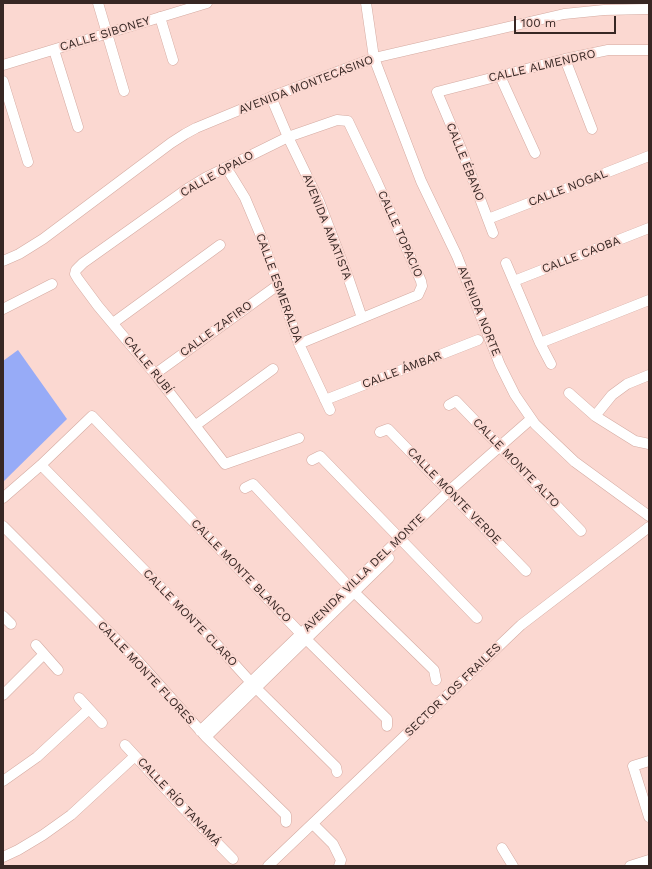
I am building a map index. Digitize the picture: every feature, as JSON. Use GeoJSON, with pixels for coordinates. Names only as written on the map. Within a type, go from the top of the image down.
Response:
{"type":"FeatureCollection","features":[{"type":"Feature","properties":{"kind":"street"},"geometry":{"type":"LineString","coordinates":[[91,3],[104,34],[124,91]]}},
{"type":"Feature","properties":{"kind":"street"},"geometry":{"type":"LineString","coordinates":[[98,3],[104,34]]}},
{"type":"Feature","properties":{"kind":"street","name":"CALLE SIBONEY"},"geometry":{"type":"LineString","coordinates":[[3,66],[207,3]]}},
{"type":"Feature","properties":{"kind":"street","name":"AVENIDA NORTE"},"geometry":{"type":"LineString","coordinates":[[366,3],[374,58],[421,182],[457,256],[506,377],[515,395],[533,422],[575,462],[649,516]]}},
{"type":"Feature","properties":{"kind":"street","name":"AVENIDA MONTECASINO"},"geometry":{"type":"LineString","coordinates":[[3,261],[19,254],[43,239],[185,134],[271,97],[374,58],[564,14],[604,10],[649,9]]}},
{"type":"Feature","properties":{"kind":"street"},"geometry":{"type":"LineString","coordinates":[[160,17],[173,60]]}},
{"type":"Feature","properties":{"kind":"street"},"geometry":{"type":"LineString","coordinates":[[54,50],[78,127]]}},
{"type":"Feature","properties":{"kind":"street","name":"CALLE ALMENDRO"},"geometry":{"type":"LineString","coordinates":[[437,92],[565,59],[608,50],[649,50]]}},
{"type":"Feature","properties":{"kind":"street"},"geometry":{"type":"LineString","coordinates":[[565,59],[592,129]]}},
{"type":"Feature","properties":{"kind":"street"},"geometry":{"type":"LineString","coordinates":[[500,76],[535,153]]}},
{"type":"Feature","properties":{"kind":"street"},"geometry":{"type":"LineString","coordinates":[[3,81],[28,162]]}},
{"type":"Feature","properties":{"kind":"street","name":"CALLE ÉBANO"},"geometry":{"type":"LineString","coordinates":[[437,92],[493,233]]}},
{"type":"Feature","properties":{"kind":"street","name":"AVENIDA AMATISTA"},"geometry":{"type":"LineString","coordinates":[[271,97],[288,138],[319,201],[362,318]]}},
{"type":"Feature","properties":{"kind":"street","name":"CALLE ÓPALO"},"geometry":{"type":"LineString","coordinates":[[79,267],[187,189],[226,167],[288,138],[337,120],[348,121]]}},
{"type":"Feature","properties":{"kind":"street","name":"CALLE TOPACIO"},"geometry":{"type":"LineString","coordinates":[[299,344],[418,295],[421,290],[422,284],[368,161],[348,121]]}},
{"type":"Feature","properties":{"kind":"street","name":"CALLE NOGAL"},"geometry":{"type":"LineString","coordinates":[[488,219],[649,156]]}},
{"type":"Feature","properties":{"kind":"street","name":"CALLE ESMERALDA"},"geometry":{"type":"LineString","coordinates":[[226,167],[245,198],[261,236],[299,344],[330,410]]}},
{"type":"Feature","properties":{"kind":"street","name":"CALLE CAOBA"},"geometry":{"type":"LineString","coordinates":[[514,281],[649,228]]}},
{"type":"Feature","properties":{"kind":"street"},"geometry":{"type":"LineString","coordinates":[[113,323],[220,245]]}},
{"type":"Feature","properties":{"kind":"street"},"geometry":{"type":"LineString","coordinates":[[506,263],[540,343],[551,364]]}},
{"type":"Feature","properties":{"kind":"street","name":"CALLE RUBÍ"},"geometry":{"type":"LineString","coordinates":[[79,267],[75,274],[98,306],[196,425],[225,464],[299,438]]}},
{"type":"Feature","properties":{"kind":"street"},"geometry":{"type":"LineString","coordinates":[[3,309],[52,284]]}},
{"type":"Feature","properties":{"kind":"street","name":"CALLE ZAFIRO"},"geometry":{"type":"LineString","coordinates":[[155,374],[278,286]]}},
{"type":"Feature","properties":{"kind":"street"},"geometry":{"type":"LineString","coordinates":[[540,343],[649,300]]}},
{"type":"Feature","properties":{"kind":"street","name":"CALLE ÁMBAR"},"geometry":{"type":"LineString","coordinates":[[325,400],[478,340]]}},
{"type":"Feature","properties":{"kind":"street"},"geometry":{"type":"LineString","coordinates":[[196,425],[273,369]]}},
{"type":"Feature","properties":{"kind":"street"},"geometry":{"type":"LineString","coordinates":[[595,416],[612,395],[627,384],[649,375]]}},
{"type":"Feature","properties":{"kind":"street"},"geometry":{"type":"LineString","coordinates":[[569,393],[595,416],[635,441],[649,444]]}},
{"type":"Feature","properties":{"kind":"street","name":"CALLE MONTE ALTO"},"geometry":{"type":"LineString","coordinates":[[449,405],[456,401],[580,531]]}},
{"type":"Feature","properties":{"kind":"street","name":"CALLE MONTE BLANCO"},"geometry":{"type":"LineString","coordinates":[[41,465],[92,416],[303,637],[387,719],[387,726]]}},
{"type":"Feature","properties":{"kind":"street","name":"AVENIDA VILLA DEL MONTE"},"geometry":{"type":"LineString","coordinates":[[203,734],[451,493],[501,448],[533,422]]}},
{"type":"Feature","properties":{"kind":"street","name":"CALLE MONTE VERDE"},"geometry":{"type":"LineString","coordinates":[[380,432],[388,428],[526,570]]}},
{"type":"Feature","properties":{"kind":"street"},"geometry":{"type":"LineString","coordinates":[[312,460],[320,456],[477,618]]}},
{"type":"Feature","properties":{"kind":"street"},"geometry":{"type":"LineString","coordinates":[[3,498],[41,465]]}},
{"type":"Feature","properties":{"kind":"street","name":"CALLE MONTE CLARO"},"geometry":{"type":"LineString","coordinates":[[41,465],[210,637],[253,685],[336,767],[337,772]]}},
{"type":"Feature","properties":{"kind":"street"},"geometry":{"type":"LineString","coordinates":[[245,488],[253,484],[352,590],[434,670],[436,680]]}},
{"type":"Feature","properties":{"kind":"street","name":"CALLE MONTE FLORES"},"geometry":{"type":"LineString","coordinates":[[3,526],[138,662],[203,734],[286,815],[286,822]]}},
{"type":"Feature","properties":{"kind":"street","name":"SECTOR LOS FRAILES"},"geometry":{"type":"LineString","coordinates":[[268,866],[520,625],[649,527]]}},
{"type":"Feature","properties":{"kind":"street"},"geometry":{"type":"LineString","coordinates":[[3,616],[11,624]]}},
{"type":"Feature","properties":{"kind":"street"},"geometry":{"type":"LineString","coordinates":[[36,645],[58,670]]}},
{"type":"Feature","properties":{"kind":"street"},"geometry":{"type":"LineString","coordinates":[[3,695],[44,654]]}},
{"type":"Feature","properties":{"kind":"street"},"geometry":{"type":"LineString","coordinates":[[79,698],[102,723]]}},
{"type":"Feature","properties":{"kind":"street"},"geometry":{"type":"LineString","coordinates":[[3,781],[37,757],[89,709]]}},
{"type":"Feature","properties":{"kind":"street","name":"CALLE RÍO TANAMÁ"},"geometry":{"type":"LineString","coordinates":[[125,745],[233,859]]}},
{"type":"Feature","properties":{"kind":"street"},"geometry":{"type":"LineString","coordinates":[[3,857],[43,835],[71,815],[135,756]]}},
{"type":"Feature","properties":{"kind":"street"},"geometry":{"type":"LineString","coordinates":[[649,761],[633,766],[649,817]]}},
{"type":"Feature","properties":{"kind":"street"},"geometry":{"type":"LineString","coordinates":[[313,824],[333,844],[341,860],[339,866]]}},
{"type":"Feature","properties":{"kind":"street"},"geometry":{"type":"LineString","coordinates":[[502,848],[513,866]]}},
{"type":"Feature","properties":{"kind":"street"},"geometry":{"type":"LineString","coordinates":[[630,866],[649,860]]}},
{"type":"Feature","properties":{"kind":"shaded area"},"geometry":{"type":"Polygon","coordinates":[[[18,350],[67,419],[3,482],[3,361],[18,350]]]}}]}
